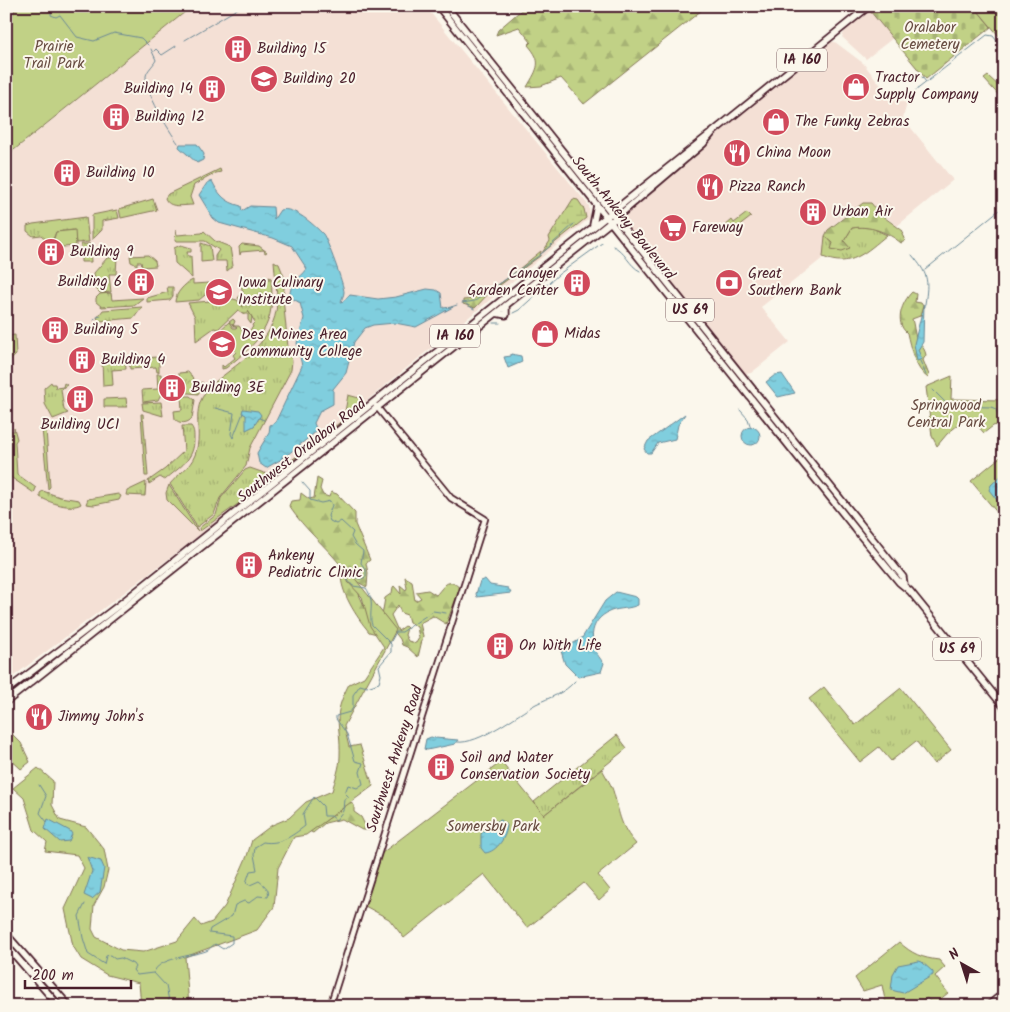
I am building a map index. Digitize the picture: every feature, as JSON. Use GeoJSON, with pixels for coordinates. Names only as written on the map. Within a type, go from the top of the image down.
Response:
{"type":"FeatureCollection","features":[{"type":"Feature","properties":{"kind":"main road","name":"South Ankeny Boulevard"},"geometry":{"type":"LineString","coordinates":[[438,6],[603,200],[609,214]]}},
{"type":"Feature","properties":{"kind":"main road","name":"South Ankeny Boulevard"},"geometry":{"type":"LineString","coordinates":[[446,6],[480,54],[597,205],[609,214],[861,536],[899,582],[904,584],[910,591],[1004,708]]}},
{"type":"Feature","properties":{"kind":"main road","name":"IA 160"},"geometry":{"type":"LineString","coordinates":[[609,214],[869,6]]}},
{"type":"Feature","properties":{"kind":"main road","name":"IA 160"},"geometry":{"type":"LineString","coordinates":[[613,219],[703,144],[713,132]]}},
{"type":"Feature","properties":{"kind":"main road"},"geometry":{"type":"LineString","coordinates":[[603,200],[611,204],[626,200]]}},
{"type":"Feature","properties":{"kind":"main road"},"geometry":{"type":"LineString","coordinates":[[593,226],[597,205]]}},
{"type":"Feature","properties":{"kind":"main road","name":"Southwest Oralabor Road"},"geometry":{"type":"LineString","coordinates":[[6,691],[93,626],[609,214]]}},
{"type":"Feature","properties":{"kind":"main road","name":"Southwest Oralabor Road"},"geometry":{"type":"LineString","coordinates":[[6,702],[613,219]]}},
{"type":"Feature","properties":{"kind":"main road"},"geometry":{"type":"LineString","coordinates":[[6,934],[69,1006]]}},
{"type":"Feature","properties":{"kind":"main road"},"geometry":{"type":"LineString","coordinates":[[6,945],[59,1006]]}},
{"type":"Feature","properties":{"kind":"street"},"geometry":{"type":"LineString","coordinates":[[6,12],[9,6]]}},
{"type":"Feature","properties":{"kind":"street"},"geometry":{"type":"LineString","coordinates":[[372,402],[377,408]]}},
{"type":"Feature","properties":{"kind":"street","name":"Southwest Ankeny Road"},"geometry":{"type":"LineString","coordinates":[[330,1006],[484,519],[451,498],[418,458],[402,442],[377,408]]}},
{"type":"Feature","properties":{"kind":"street"},"geometry":{"type":"LineString","coordinates":[[987,1006],[1004,992]]}},
{"type":"Feature","properties":{"kind":"shaded area","name":"Des Moines Area Community College"},"geometry":{"type":"Polygon","coordinates":[[[181,6],[425,6],[589,206],[590,218],[288,465],[191,542],[6,682],[6,150],[10,154],[190,8],[181,6]]]}},
{"type":"Feature","properties":{"kind":"shaded area"},"geometry":{"type":"Polygon","coordinates":[[[870,11],[893,38],[866,59],[842,37],[846,29],[870,11]]]}},
{"type":"Feature","properties":{"kind":"shaded area"},"geometry":{"type":"Polygon","coordinates":[[[831,42],[835,42],[863,63],[895,100],[907,103],[903,118],[953,180],[897,226],[878,211],[861,207],[853,209],[828,230],[833,250],[761,307],[790,342],[751,373],[745,374],[627,228],[624,221],[625,215],[635,204],[753,104],[831,42]]]}},
{"type":"Feature","properties":{"kind":"green space","name":"Prairie Trail Park"},"geometry":{"type":"Polygon","coordinates":[[[16,6],[181,6],[190,8],[9,154],[6,150],[6,31],[16,6]]]}},
{"type":"Feature","properties":{"kind":"green space"},"geometry":{"type":"Polygon","coordinates":[[[526,6],[707,6],[584,104],[561,78],[541,86],[527,87],[537,65],[536,56],[528,45],[531,42],[519,27],[496,35],[498,30],[526,6]]]}},
{"type":"Feature","properties":{"kind":"green space","name":"Oralabor Cemetery"},"geometry":{"type":"Polygon","coordinates":[[[875,6],[974,6],[991,27],[926,79],[870,11],[875,6]]]}},
{"type":"Feature","properties":{"kind":"green space"},"geometry":{"type":"Polygon","coordinates":[[[974,6],[1004,6],[1004,42],[974,6]]]}},
{"type":"Feature","properties":{"kind":"green space"},"geometry":{"type":"Polygon","coordinates":[[[988,76],[1001,88],[1004,86],[1004,101],[984,79],[988,76]]]}},
{"type":"Feature","properties":{"kind":"green space"},"geometry":{"type":"Polygon","coordinates":[[[220,169],[221,172],[194,185],[190,197],[193,205],[173,205],[165,198],[168,194],[220,169]]]}},
{"type":"Feature","properties":{"kind":"green space"},"geometry":{"type":"Polygon","coordinates":[[[153,199],[157,210],[121,218],[119,209],[153,199]]]}},
{"type":"Feature","properties":{"kind":"green space"},"geometry":{"type":"Polygon","coordinates":[[[573,199],[578,200],[584,209],[586,218],[542,253],[550,241],[549,237],[573,199]]]}},
{"type":"Feature","properties":{"kind":"green space"},"geometry":{"type":"Polygon","coordinates":[[[863,203],[871,203],[881,215],[903,231],[902,234],[905,241],[901,243],[884,233],[858,227],[852,228],[844,241],[850,248],[842,251],[831,249],[833,243],[825,236],[828,230],[863,203]]]}},
{"type":"Feature","properties":{"kind":"green space"},"geometry":{"type":"Polygon","coordinates":[[[117,210],[119,218],[102,221],[102,230],[92,240],[92,215],[117,210]]]}},
{"type":"Feature","properties":{"kind":"green space"},"geometry":{"type":"Polygon","coordinates":[[[747,213],[751,217],[729,234],[724,227],[732,220],[734,223],[747,213]]]}},
{"type":"Feature","properties":{"kind":"green space"},"geometry":{"type":"Polygon","coordinates":[[[86,217],[89,242],[76,243],[74,230],[56,232],[51,244],[41,235],[33,236],[27,231],[27,226],[33,224],[86,217]]]}},
{"type":"Feature","properties":{"kind":"green space"},"geometry":{"type":"Polygon","coordinates":[[[852,228],[872,228],[887,235],[865,253],[850,260],[841,261],[823,257],[825,236],[833,243],[844,241],[852,228]]]}},
{"type":"Feature","properties":{"kind":"green space"},"geometry":{"type":"Polygon","coordinates":[[[75,230],[76,246],[51,248],[56,232],[75,230]]]}},
{"type":"Feature","properties":{"kind":"green space"},"geometry":{"type":"Polygon","coordinates":[[[176,230],[177,235],[202,233],[204,231],[215,241],[230,247],[233,266],[227,271],[226,261],[215,261],[215,256],[219,250],[205,241],[175,241],[176,230]]]}},
{"type":"Feature","properties":{"kind":"green space"},"geometry":{"type":"Polygon","coordinates":[[[201,243],[210,246],[212,261],[201,262],[201,243]]]}},
{"type":"Feature","properties":{"kind":"green space"},"geometry":{"type":"Polygon","coordinates":[[[81,244],[90,244],[91,262],[81,262],[81,244]]]}},
{"type":"Feature","properties":{"kind":"green space"},"geometry":{"type":"Polygon","coordinates":[[[242,244],[259,246],[267,252],[265,253],[264,250],[241,252],[240,255],[239,247],[242,244]]]}},
{"type":"Feature","properties":{"kind":"green space"},"geometry":{"type":"Polygon","coordinates":[[[181,245],[191,248],[191,252],[187,252],[188,256],[191,256],[192,278],[175,263],[174,248],[181,245]]]}},
{"type":"Feature","properties":{"kind":"green space"},"geometry":{"type":"Polygon","coordinates":[[[541,251],[540,256],[489,293],[475,308],[463,304],[463,300],[472,299],[493,288],[541,251]]]}},
{"type":"Feature","properties":{"kind":"green space"},"geometry":{"type":"Polygon","coordinates":[[[148,255],[155,261],[156,266],[142,267],[141,262],[137,262],[137,265],[131,262],[130,256],[148,255]]]}},
{"type":"Feature","properties":{"kind":"green space"},"geometry":{"type":"Polygon","coordinates":[[[117,257],[116,274],[109,274],[111,292],[100,293],[96,289],[94,273],[107,258],[117,257]]]}},
{"type":"Feature","properties":{"kind":"green space"},"geometry":{"type":"Polygon","coordinates":[[[274,261],[279,264],[285,279],[283,298],[288,347],[292,361],[291,370],[250,448],[246,466],[220,498],[214,514],[197,527],[170,484],[187,467],[195,455],[198,445],[198,410],[206,392],[214,383],[220,391],[228,385],[224,380],[217,385],[215,382],[246,358],[270,328],[275,316],[277,303],[274,261]]]}},
{"type":"Feature","properties":{"kind":"green space"},"geometry":{"type":"Polygon","coordinates":[[[269,277],[271,278],[271,308],[264,331],[248,349],[226,368],[222,369],[222,365],[224,367],[235,358],[233,355],[236,352],[219,331],[229,322],[233,328],[237,328],[234,326],[239,326],[245,334],[253,327],[252,325],[255,322],[252,317],[251,324],[248,320],[248,314],[238,310],[218,329],[214,328],[196,341],[195,317],[188,303],[233,299],[237,300],[243,307],[238,298],[243,292],[240,283],[269,280],[269,277]]]}},
{"type":"Feature","properties":{"kind":"green space"},"geometry":{"type":"Polygon","coordinates":[[[193,280],[193,284],[209,283],[210,291],[199,300],[175,302],[181,289],[193,280]]]}},
{"type":"Feature","properties":{"kind":"green space"},"geometry":{"type":"Polygon","coordinates":[[[167,287],[173,287],[173,296],[170,300],[147,302],[147,298],[168,292],[167,287]]]}},
{"type":"Feature","properties":{"kind":"green space"},"geometry":{"type":"Polygon","coordinates":[[[912,292],[916,294],[915,302],[921,303],[923,306],[920,316],[912,319],[916,338],[926,355],[923,360],[929,375],[928,378],[916,363],[907,333],[903,328],[900,318],[905,301],[912,292]]]}},
{"type":"Feature","properties":{"kind":"green space"},"geometry":{"type":"Polygon","coordinates":[[[111,293],[112,300],[143,298],[134,305],[102,307],[96,302],[96,298],[100,294],[111,293]]]}},
{"type":"Feature","properties":{"kind":"green space"},"geometry":{"type":"Polygon","coordinates":[[[142,307],[134,318],[100,321],[97,318],[103,310],[142,307]]]}},
{"type":"Feature","properties":{"kind":"green space"},"geometry":{"type":"Polygon","coordinates":[[[233,319],[235,321],[233,325],[229,322],[233,319]]]}},
{"type":"Feature","properties":{"kind":"green space"},"geometry":{"type":"Polygon","coordinates":[[[15,335],[16,355],[6,364],[6,336],[15,335]]]}},
{"type":"Feature","properties":{"kind":"green space"},"geometry":{"type":"Polygon","coordinates":[[[155,357],[159,360],[159,372],[157,372],[156,367],[130,369],[129,358],[136,360],[155,357]]]}},
{"type":"Feature","properties":{"kind":"green space"},"geometry":{"type":"Polygon","coordinates":[[[125,358],[126,369],[112,370],[113,385],[103,386],[102,361],[125,358]]]}},
{"type":"Feature","properties":{"kind":"green space"},"geometry":{"type":"Polygon","coordinates":[[[188,372],[198,384],[202,382],[204,384],[198,394],[180,392],[179,373],[188,372]]]}},
{"type":"Feature","properties":{"kind":"green space"},"geometry":{"type":"Polygon","coordinates":[[[157,374],[161,374],[162,392],[158,400],[143,402],[142,390],[158,389],[157,374]]]}},
{"type":"Feature","properties":{"kind":"green space","name":"Springwood Central Park"},"geometry":{"type":"Polygon","coordinates":[[[952,376],[951,399],[1003,400],[1004,423],[993,426],[984,433],[969,416],[947,434],[937,446],[932,436],[926,387],[952,376]]]}},
{"type":"Feature","properties":{"kind":"green space"},"geometry":{"type":"Polygon","coordinates":[[[51,382],[55,384],[56,388],[63,387],[64,383],[67,385],[61,389],[64,410],[68,413],[53,419],[45,404],[44,388],[51,382]]]}},
{"type":"Feature","properties":{"kind":"green space"},"geometry":{"type":"Polygon","coordinates":[[[348,395],[359,398],[364,403],[340,422],[344,417],[348,395]]]}},
{"type":"Feature","properties":{"kind":"green space"},"geometry":{"type":"Polygon","coordinates":[[[181,396],[190,396],[195,400],[192,418],[184,423],[175,419],[174,411],[182,410],[181,396]]]}},
{"type":"Feature","properties":{"kind":"green space"},"geometry":{"type":"Polygon","coordinates":[[[126,398],[127,407],[104,407],[104,399],[126,398]]]}},
{"type":"Feature","properties":{"kind":"green space"},"geometry":{"type":"Polygon","coordinates":[[[161,402],[163,416],[143,410],[142,403],[161,402]]]}},
{"type":"Feature","properties":{"kind":"green space"},"geometry":{"type":"Polygon","coordinates":[[[141,414],[143,414],[148,476],[145,476],[141,414]]]}},
{"type":"Feature","properties":{"kind":"green space"},"geometry":{"type":"Polygon","coordinates":[[[182,426],[191,426],[194,432],[194,446],[189,458],[165,480],[160,477],[149,484],[148,481],[165,469],[184,451],[182,426]]]}},
{"type":"Feature","properties":{"kind":"green space"},"geometry":{"type":"Polygon","coordinates":[[[14,428],[17,439],[15,442],[17,474],[36,488],[34,493],[6,474],[6,431],[14,431],[14,428]]]}},
{"type":"Feature","properties":{"kind":"green space"},"geometry":{"type":"Polygon","coordinates":[[[42,429],[46,429],[50,487],[48,489],[42,429]]]}},
{"type":"Feature","properties":{"kind":"green space"},"geometry":{"type":"Polygon","coordinates":[[[320,438],[245,499],[200,531],[199,528],[216,515],[221,498],[245,470],[250,468],[267,474],[276,472],[320,438]]]}},
{"type":"Feature","properties":{"kind":"green space"},"geometry":{"type":"Polygon","coordinates":[[[1004,454],[1004,521],[971,481],[1004,454]]]}},
{"type":"Feature","properties":{"kind":"green space"},"geometry":{"type":"Polygon","coordinates":[[[317,478],[322,481],[320,489],[323,495],[329,497],[331,492],[337,494],[355,513],[355,524],[370,560],[366,563],[368,573],[367,587],[352,579],[377,634],[369,632],[347,599],[342,582],[341,574],[343,568],[289,506],[291,501],[300,500],[301,493],[309,499],[314,498],[317,478]]]}},
{"type":"Feature","properties":{"kind":"green space"},"geometry":{"type":"Polygon","coordinates":[[[146,482],[145,496],[126,495],[127,491],[146,482]]]}},
{"type":"Feature","properties":{"kind":"green space"},"geometry":{"type":"Polygon","coordinates":[[[169,485],[198,531],[167,500],[166,493],[169,485]]]}},
{"type":"Feature","properties":{"kind":"green space"},"geometry":{"type":"Polygon","coordinates":[[[43,491],[60,497],[79,500],[81,504],[66,506],[49,501],[40,497],[40,493],[43,491]]]}},
{"type":"Feature","properties":{"kind":"green space"},"geometry":{"type":"Polygon","coordinates":[[[118,494],[121,496],[119,500],[94,505],[86,504],[88,499],[118,494]]]}},
{"type":"Feature","properties":{"kind":"green space"},"geometry":{"type":"Polygon","coordinates":[[[349,571],[396,630],[344,726],[349,747],[360,745],[373,786],[306,835],[294,837],[278,868],[274,907],[257,930],[185,957],[189,1006],[141,1006],[139,983],[107,975],[81,959],[73,946],[65,909],[84,868],[77,855],[45,851],[47,842],[34,830],[24,798],[13,788],[38,768],[53,781],[52,805],[60,820],[86,827],[104,849],[108,870],[104,887],[94,905],[92,929],[96,937],[121,950],[143,952],[177,941],[195,919],[201,926],[212,922],[225,906],[252,840],[272,825],[289,818],[306,802],[332,791],[340,760],[338,720],[343,696],[349,684],[364,677],[384,647],[370,626],[362,597],[348,582],[349,571]]]}},
{"type":"Feature","properties":{"kind":"green space"},"geometry":{"type":"Polygon","coordinates":[[[405,577],[412,581],[415,601],[421,598],[416,592],[428,590],[436,595],[449,583],[460,588],[446,624],[433,616],[420,623],[423,636],[418,657],[402,645],[400,639],[382,616],[385,598],[392,593],[393,587],[401,594],[400,585],[406,590],[405,577]],[[398,605],[391,615],[398,631],[405,626],[407,628],[405,635],[408,641],[416,643],[419,638],[417,627],[409,622],[407,615],[401,613],[398,605]]]}},
{"type":"Feature","properties":{"kind":"green space"},"geometry":{"type":"Polygon","coordinates":[[[824,687],[855,725],[901,688],[951,750],[934,764],[916,741],[891,761],[879,747],[860,762],[809,699],[824,687]]]}},
{"type":"Feature","properties":{"kind":"green space"},"geometry":{"type":"Polygon","coordinates":[[[6,728],[21,743],[30,762],[21,769],[6,755],[6,728]]]}},
{"type":"Feature","properties":{"kind":"green space"},"geometry":{"type":"Polygon","coordinates":[[[617,735],[627,748],[544,815],[534,802],[617,735]]]}},
{"type":"Feature","properties":{"kind":"green space","name":"Somersby Park"},"geometry":{"type":"Polygon","coordinates":[[[501,762],[544,815],[602,769],[612,787],[624,826],[636,844],[598,875],[610,890],[599,900],[584,883],[527,928],[484,874],[404,938],[389,919],[365,906],[382,853],[501,762]]]}},
{"type":"Feature","properties":{"kind":"green space"},"geometry":{"type":"Polygon","coordinates":[[[349,802],[354,805],[354,812],[361,817],[365,825],[372,828],[370,830],[362,830],[342,819],[325,823],[313,833],[309,831],[334,815],[332,811],[340,811],[349,802]]]}},
{"type":"Feature","properties":{"kind":"green space"},"geometry":{"type":"Polygon","coordinates":[[[899,942],[908,950],[918,955],[939,960],[945,967],[935,976],[948,993],[933,1005],[927,998],[917,1006],[900,1006],[895,1001],[889,1006],[885,1000],[882,985],[863,991],[855,978],[899,942]]]}},
{"type":"Feature","properties":{"kind":"water"},"geometry":{"type":"Polygon","coordinates":[[[180,144],[197,144],[204,154],[203,160],[197,163],[179,147],[180,144]]]}},
{"type":"Feature","properties":{"kind":"water"},"geometry":{"type":"Polygon","coordinates":[[[212,181],[223,197],[241,206],[242,211],[250,206],[273,207],[274,219],[280,210],[291,211],[309,221],[319,230],[328,244],[341,281],[344,292],[341,303],[350,295],[378,299],[396,297],[427,289],[436,290],[441,293],[443,308],[453,307],[416,327],[395,323],[373,325],[365,328],[354,342],[346,373],[333,389],[333,404],[320,411],[314,423],[317,431],[287,455],[287,460],[284,457],[281,458],[284,463],[280,460],[266,468],[259,463],[257,453],[269,433],[270,425],[275,423],[302,366],[297,343],[304,318],[300,303],[290,297],[290,292],[293,284],[307,269],[292,246],[273,238],[219,223],[213,218],[199,195],[207,183],[212,181]]]}},
{"type":"Feature","properties":{"kind":"water"},"geometry":{"type":"Polygon","coordinates":[[[924,304],[923,342],[918,350],[922,359],[917,361],[914,344],[924,304]]]}},
{"type":"Feature","properties":{"kind":"water"},"geometry":{"type":"Polygon","coordinates":[[[511,354],[521,356],[522,362],[508,368],[504,357],[511,356],[511,354]]]}},
{"type":"Feature","properties":{"kind":"water"},"geometry":{"type":"Polygon","coordinates":[[[782,374],[795,393],[778,397],[766,382],[775,375],[782,374]]]}},
{"type":"Feature","properties":{"kind":"water"},"geometry":{"type":"Polygon","coordinates":[[[243,409],[258,411],[261,415],[254,426],[246,430],[246,415],[242,413],[243,409]]]}},
{"type":"Feature","properties":{"kind":"water"},"geometry":{"type":"Polygon","coordinates":[[[685,414],[678,425],[675,439],[658,443],[651,453],[647,453],[644,449],[648,441],[685,414]]]}},
{"type":"Feature","properties":{"kind":"water"},"geometry":{"type":"Polygon","coordinates":[[[751,427],[757,430],[760,436],[757,442],[751,445],[745,442],[742,436],[745,430],[751,427]]]}},
{"type":"Feature","properties":{"kind":"water"},"geometry":{"type":"Polygon","coordinates":[[[1004,473],[1004,509],[989,490],[991,485],[1004,473]]]}},
{"type":"Feature","properties":{"kind":"water"},"geometry":{"type":"Polygon","coordinates":[[[485,579],[490,585],[508,588],[511,593],[477,597],[476,594],[480,581],[485,579]]]}},
{"type":"Feature","properties":{"kind":"water"},"geometry":{"type":"Polygon","coordinates":[[[616,592],[636,597],[638,605],[611,611],[603,615],[598,621],[592,634],[595,649],[604,663],[601,672],[578,677],[565,664],[561,651],[582,638],[605,601],[616,592]]]}},
{"type":"Feature","properties":{"kind":"water"},"geometry":{"type":"Polygon","coordinates":[[[431,737],[458,740],[455,744],[424,749],[426,739],[431,737]]]}},
{"type":"Feature","properties":{"kind":"water"},"geometry":{"type":"Polygon","coordinates":[[[48,819],[70,831],[72,834],[69,841],[60,842],[45,829],[48,819]]]}},
{"type":"Feature","properties":{"kind":"water"},"geometry":{"type":"Polygon","coordinates":[[[501,820],[507,825],[503,838],[494,850],[485,853],[481,848],[481,834],[491,823],[501,820]]]}},
{"type":"Feature","properties":{"kind":"water"},"geometry":{"type":"Polygon","coordinates":[[[87,857],[101,861],[104,868],[100,892],[92,899],[84,895],[92,871],[87,857]]]}},
{"type":"Feature","properties":{"kind":"water"},"geometry":{"type":"Polygon","coordinates":[[[919,961],[933,972],[933,975],[903,993],[891,990],[893,974],[898,965],[919,961]]]}},
{"type":"Feature","properties":{"kind":"waterway"},"geometry":{"type":"LineString","coordinates":[[52,6],[51,15],[56,17],[60,15],[77,37],[94,41],[114,33],[141,38],[148,45]]}},
{"type":"Feature","properties":{"kind":"waterway"},"geometry":{"type":"LineString","coordinates":[[185,40],[242,6]]}},
{"type":"Feature","properties":{"kind":"waterway"},"geometry":{"type":"LineString","coordinates":[[915,91],[987,35],[993,36],[1004,50]]}},
{"type":"Feature","properties":{"kind":"waterway"},"geometry":{"type":"LineString","coordinates":[[154,51],[156,49],[162,55],[176,46]]}},
{"type":"Feature","properties":{"kind":"waterway"},"geometry":{"type":"LineString","coordinates":[[151,49],[156,60],[146,76],[149,91],[178,143]]}},
{"type":"Feature","properties":{"kind":"waterway"},"geometry":{"type":"LineString","coordinates":[[922,77],[926,82]]}},
{"type":"Feature","properties":{"kind":"waterway"},"geometry":{"type":"LineString","coordinates":[[925,270],[1004,206]]}},
{"type":"Feature","properties":{"kind":"waterway"},"geometry":{"type":"LineString","coordinates":[[462,303],[475,301],[540,255],[574,224]]}},
{"type":"Feature","properties":{"kind":"waterway"},"geometry":{"type":"LineString","coordinates":[[513,313],[519,310],[559,274],[602,243]]}},
{"type":"Feature","properties":{"kind":"waterway"},"geometry":{"type":"LineString","coordinates":[[613,246],[621,251],[633,266],[640,271]]}},
{"type":"Feature","properties":{"kind":"waterway"},"geometry":{"type":"LineString","coordinates":[[912,255],[926,277],[925,304]]}},
{"type":"Feature","properties":{"kind":"waterway"},"geometry":{"type":"LineString","coordinates":[[466,304],[474,309]]}},
{"type":"Feature","properties":{"kind":"waterway"},"geometry":{"type":"LineString","coordinates":[[451,307],[457,305]]}},
{"type":"Feature","properties":{"kind":"waterway"},"geometry":{"type":"LineString","coordinates":[[97,317],[101,316]]}},
{"type":"Feature","properties":{"kind":"waterway"},"geometry":{"type":"LineString","coordinates":[[494,323],[500,323]]}},
{"type":"Feature","properties":{"kind":"waterway"},"geometry":{"type":"LineString","coordinates":[[920,361],[926,375]]}},
{"type":"Feature","properties":{"kind":"waterway"},"geometry":{"type":"LineString","coordinates":[[933,390],[949,406],[991,407],[996,409],[998,415]]}},
{"type":"Feature","properties":{"kind":"waterway"},"geometry":{"type":"LineString","coordinates":[[215,408],[234,413],[231,434],[233,438],[243,413]]}},
{"type":"Feature","properties":{"kind":"waterway"},"geometry":{"type":"LineString","coordinates":[[740,410],[748,419],[751,428]]}},
{"type":"Feature","properties":{"kind":"waterway"},"geometry":{"type":"LineString","coordinates":[[259,418],[264,420]]}},
{"type":"Feature","properties":{"kind":"waterway"},"geometry":{"type":"LineString","coordinates":[[282,456],[286,462]]}},
{"type":"Feature","properties":{"kind":"waterway"},"geometry":{"type":"LineString","coordinates":[[154,973],[156,968],[168,961],[209,950],[215,944],[223,949],[232,943],[232,936],[209,933],[210,929],[232,916],[235,905],[244,901],[249,903],[258,896],[268,897],[268,890],[259,881],[250,885],[246,883],[250,871],[257,870],[254,855],[255,847],[263,842],[269,843],[286,839],[305,826],[303,814],[314,797],[323,806],[324,816],[331,816],[336,820],[343,811],[344,799],[349,797],[345,793],[348,785],[357,788],[363,784],[360,772],[363,763],[355,761],[347,734],[336,719],[336,716],[350,712],[353,708],[353,695],[360,685],[367,687],[379,683],[381,675],[379,666],[391,652],[391,644],[372,625],[371,598],[366,588],[353,586],[345,577],[347,574],[360,579],[366,577],[366,570],[361,563],[363,551],[355,544],[351,537],[353,532],[341,521],[336,524],[330,521],[328,516],[332,505],[330,501],[321,503],[310,500],[310,491],[302,482]]}},
{"type":"Feature","properties":{"kind":"waterway"},"geometry":{"type":"LineString","coordinates":[[390,643],[396,632],[402,632],[433,611],[446,613]]}},
{"type":"Feature","properties":{"kind":"waterway"},"geometry":{"type":"LineString","coordinates":[[457,742],[466,742],[486,734],[536,704],[562,692],[575,681]]}},
{"type":"Feature","properties":{"kind":"waterway"},"geometry":{"type":"LineString","coordinates":[[39,785],[46,796],[40,813],[47,822]]}},
{"type":"Feature","properties":{"kind":"waterway"},"geometry":{"type":"LineString","coordinates":[[85,904],[79,916],[88,954],[104,964],[106,956],[110,955],[115,959],[121,958],[133,964],[135,967],[133,970],[137,975],[153,973]]}},
{"type":"Feature","properties":{"kind":"waterway"},"geometry":{"type":"LineString","coordinates":[[154,973],[166,986],[170,1006]]}},
{"type":"Feature","properties":{"kind":"place","name":"Building 15"},"geometry":{"type":"Point","coordinates":[238,49]}},
{"type":"Feature","properties":{"kind":"place","name":"Building 20"},"geometry":{"type":"Point","coordinates":[264,79]}},
{"type":"Feature","properties":{"kind":"place","name":"Tractor Supply Company"},"geometry":{"type":"Point","coordinates":[856,87]}},
{"type":"Feature","properties":{"kind":"place","name":"Building 14"},"geometry":{"type":"Point","coordinates":[212,89]}},
{"type":"Feature","properties":{"kind":"place","name":"Building 12"},"geometry":{"type":"Point","coordinates":[116,117]}},
{"type":"Feature","properties":{"kind":"place","name":"The Funky Zebras"},"geometry":{"type":"Point","coordinates":[776,122]}},
{"type":"Feature","properties":{"kind":"place","name":"China Moon"},"geometry":{"type":"Point","coordinates":[737,153]}},
{"type":"Feature","properties":{"kind":"place","name":"Building 10"},"geometry":{"type":"Point","coordinates":[67,173]}},
{"type":"Feature","properties":{"kind":"place","name":"Pizza Ranch"},"geometry":{"type":"Point","coordinates":[710,187]}},
{"type":"Feature","properties":{"kind":"place","name":"Urban Air"},"geometry":{"type":"Point","coordinates":[813,212]}},
{"type":"Feature","properties":{"kind":"place","name":"Fareway"},"geometry":{"type":"Point","coordinates":[673,228]}},
{"type":"Feature","properties":{"kind":"place","name":"Building 9"},"geometry":{"type":"Point","coordinates":[51,252]}},
{"type":"Feature","properties":{"kind":"place","name":"Building 6"},"geometry":{"type":"Point","coordinates":[141,282]}},
{"type":"Feature","properties":{"kind":"place","name":"Canoyer Garden Center"},"geometry":{"type":"Point","coordinates":[577,283]}},
{"type":"Feature","properties":{"kind":"place","name":"Great Southern Bank"},"geometry":{"type":"Point","coordinates":[729,283]}},
{"type":"Feature","properties":{"kind":"place","name":"Iowa Culinary Institute"},"geometry":{"type":"Point","coordinates":[219,292]}},
{"type":"Feature","properties":{"kind":"place","name":"Building 5"},"geometry":{"type":"Point","coordinates":[55,330]}},
{"type":"Feature","properties":{"kind":"place","name":"Midas"},"geometry":{"type":"Point","coordinates":[545,334]}},
{"type":"Feature","properties":{"kind":"place","name":"Des Moines Area Community College"},"geometry":{"type":"Point","coordinates":[222,344]}},
{"type":"Feature","properties":{"kind":"place","name":"Building 4"},"geometry":{"type":"Point","coordinates":[82,360]}},
{"type":"Feature","properties":{"kind":"place","name":"Building 3E"},"geometry":{"type":"Point","coordinates":[172,388]}},
{"type":"Feature","properties":{"kind":"place","name":"Building UC1"},"geometry":{"type":"Point","coordinates":[80,399]}},
{"type":"Feature","properties":{"kind":"place","name":"Ankeny Pediatric Clinic"},"geometry":{"type":"Point","coordinates":[249,565]}},
{"type":"Feature","properties":{"kind":"place","name":"On With Life"},"geometry":{"type":"Point","coordinates":[500,646]}},
{"type":"Feature","properties":{"kind":"place","name":"Jimmy John's"},"geometry":{"type":"Point","coordinates":[39,717]}},
{"type":"Feature","properties":{"kind":"place","name":"Soil and Water Conservation Society"},"geometry":{"type":"Point","coordinates":[441,767]}}]}
